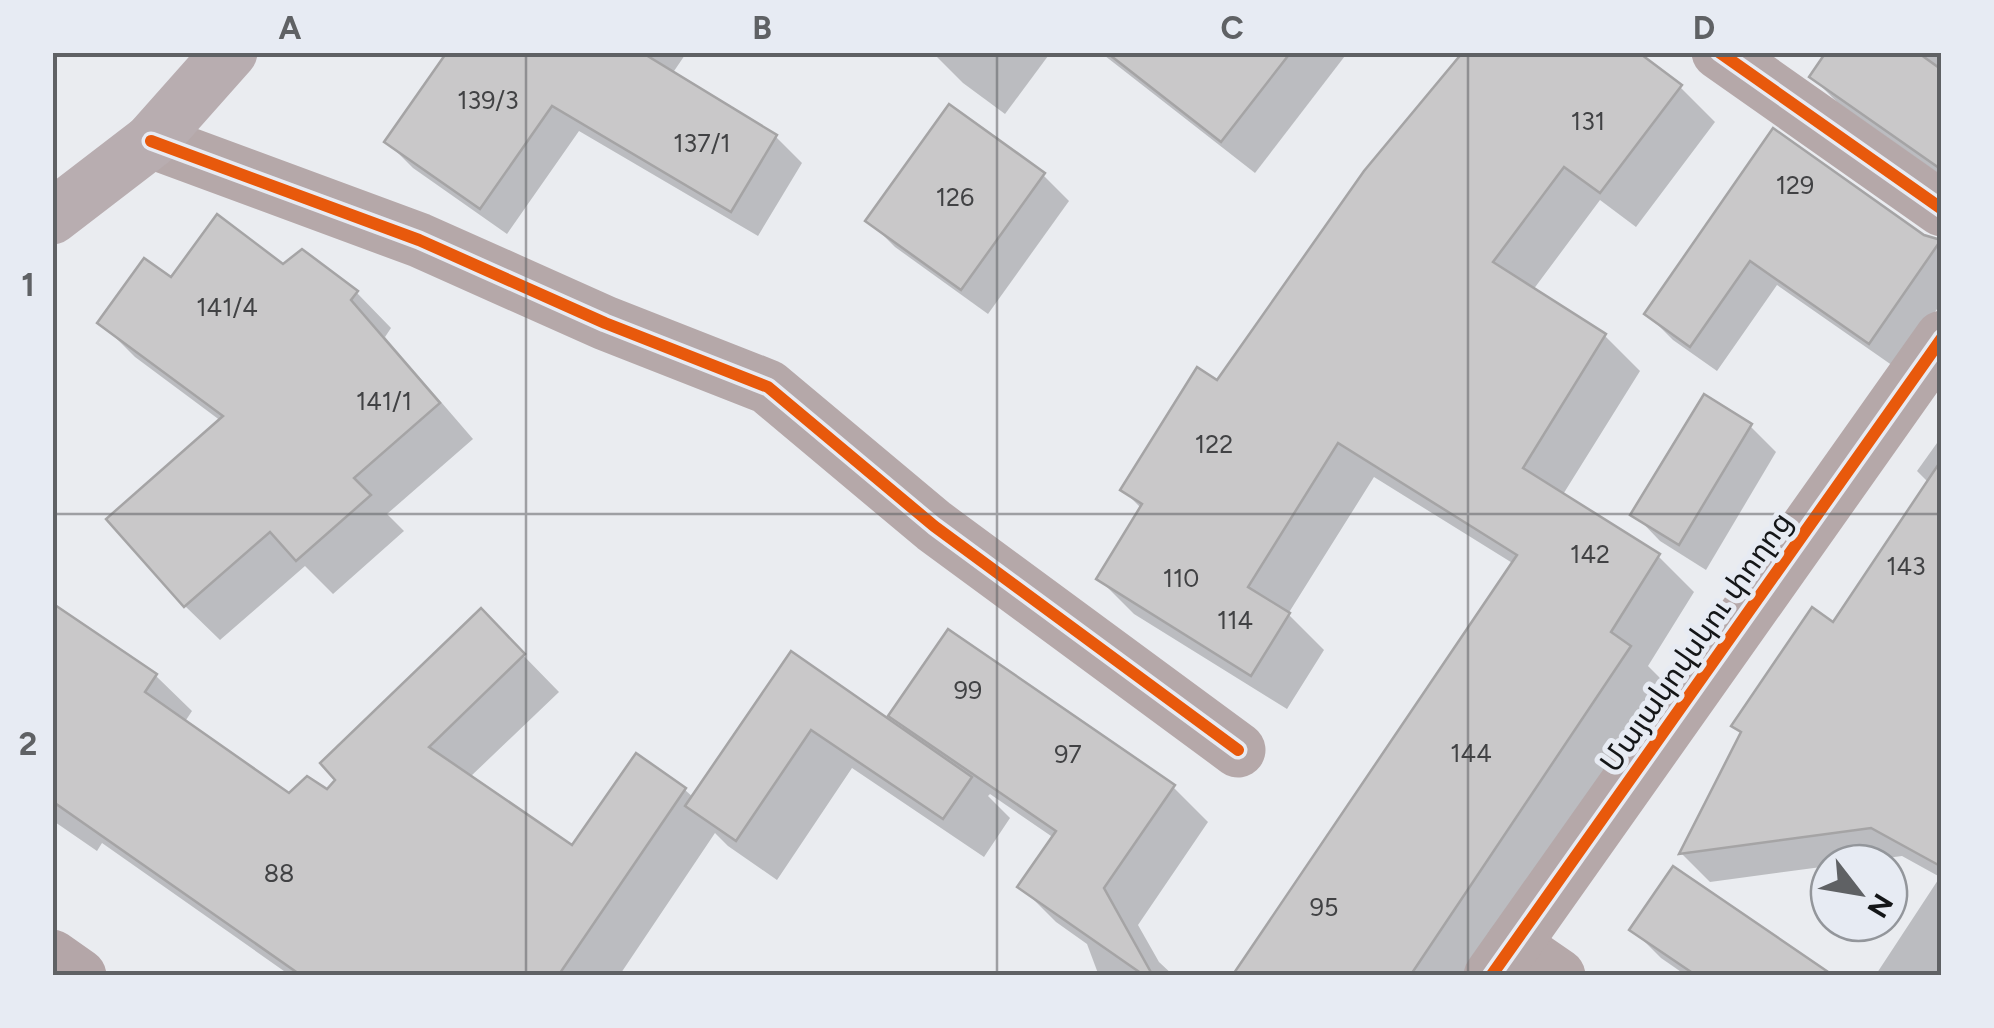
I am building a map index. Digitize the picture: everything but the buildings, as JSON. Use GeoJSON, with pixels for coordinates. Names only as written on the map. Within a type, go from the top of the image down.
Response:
{"type":"FeatureCollection","features":[{"type":"Feature","properties":{"kind":"highway"},"geometry":{"type":"LineString","coordinates":[[52,216],[151,141],[230,52]]}},
{"type":"Feature","properties":{"kind":"street"},"geometry":{"type":"LineString","coordinates":[[1719,52],[1942,209]]}},
{"type":"Feature","properties":{"kind":"street"},"geometry":{"type":"LineString","coordinates":[[151,141],[419,240],[605,323],[768,387],[934,526],[1238,750]]}},
{"type":"Feature","properties":{"kind":"street","name":"Մայակովսկու փողոց"},"geometry":{"type":"LineString","coordinates":[[1502,960],[1942,338]]}},
{"type":"Feature","properties":{"kind":"street"},"geometry":{"type":"LineString","coordinates":[[52,957],[79,976]]}},
{"type":"Feature","properties":{"kind":"street"},"geometry":{"type":"LineString","coordinates":[[1502,960],[1558,976]]}},
{"type":"Feature","properties":{"kind":"cycle path"},"geometry":{"type":"LineString","coordinates":[[1719,52],[1942,209]]}},
{"type":"Feature","properties":{"kind":"cycle path"},"geometry":{"type":"LineString","coordinates":[[151,141],[419,240],[605,323],[768,387],[934,526],[1238,750]]}},
{"type":"Feature","properties":{"kind":"cycle path"},"geometry":{"type":"LineString","coordinates":[[1491,976],[1942,338]]}}]}
